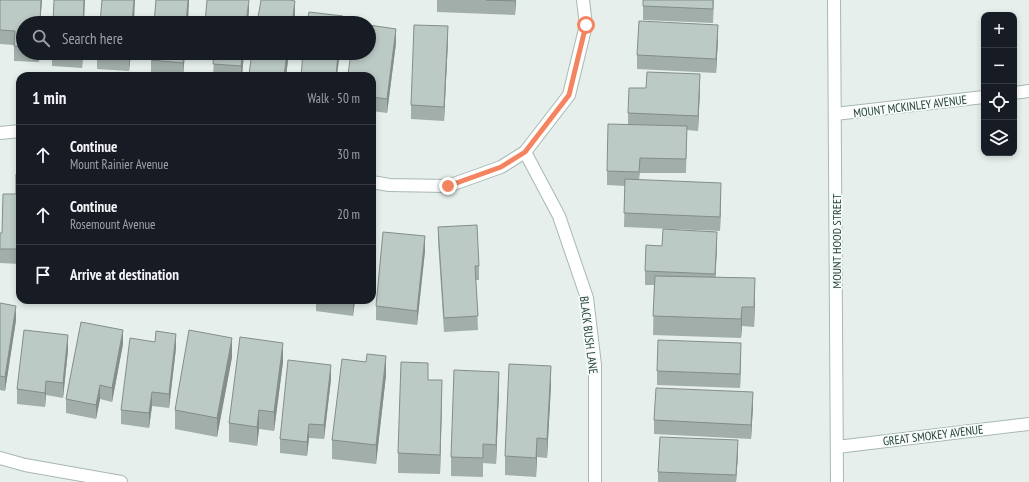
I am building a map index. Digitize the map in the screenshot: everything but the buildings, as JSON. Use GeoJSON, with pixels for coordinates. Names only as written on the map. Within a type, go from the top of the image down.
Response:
{"type":"FeatureCollection","features":[{"type":"Feature","properties":{"kind":"street"},"geometry":{"type":"LineString","coordinates":[[376,183],[390,185],[448,186],[501,167],[525,152],[569,95],[586,25],[584,0]]}},
{"type":"Feature","properties":{"kind":"street","name":"MOUNT HOOD STREET"},"geometry":{"type":"LineString","coordinates":[[834,0],[837,482]]}},
{"type":"Feature","properties":{"kind":"street"},"geometry":{"type":"LineString","coordinates":[[1017,93],[1029,92]]}},
{"type":"Feature","properties":{"kind":"street","name":"MOUNT MCKINLEY AVENUE"},"geometry":{"type":"LineString","coordinates":[[835,114],[981,97]]}},
{"type":"Feature","properties":{"kind":"street"},"geometry":{"type":"LineString","coordinates":[[0,133],[16,131]]}},
{"type":"Feature","properties":{"kind":"street","name":"BLACK BUSH LANE"},"geometry":{"type":"LineString","coordinates":[[525,152],[559,216],[587,298],[595,365],[596,482]]}},
{"type":"Feature","properties":{"kind":"street","name":"GREAT SMOKEY AVENUE"},"geometry":{"type":"LineString","coordinates":[[837,447],[1029,424]]}},
{"type":"Feature","properties":{"kind":"street"},"geometry":{"type":"LineString","coordinates":[[0,458],[25,465],[121,482]]}},
{"type":"Feature","properties":{"kind":"route"},"geometry":{"type":"LineString","coordinates":[[448,186],[501,167],[525,152],[569,95],[586,25]]}}]}
